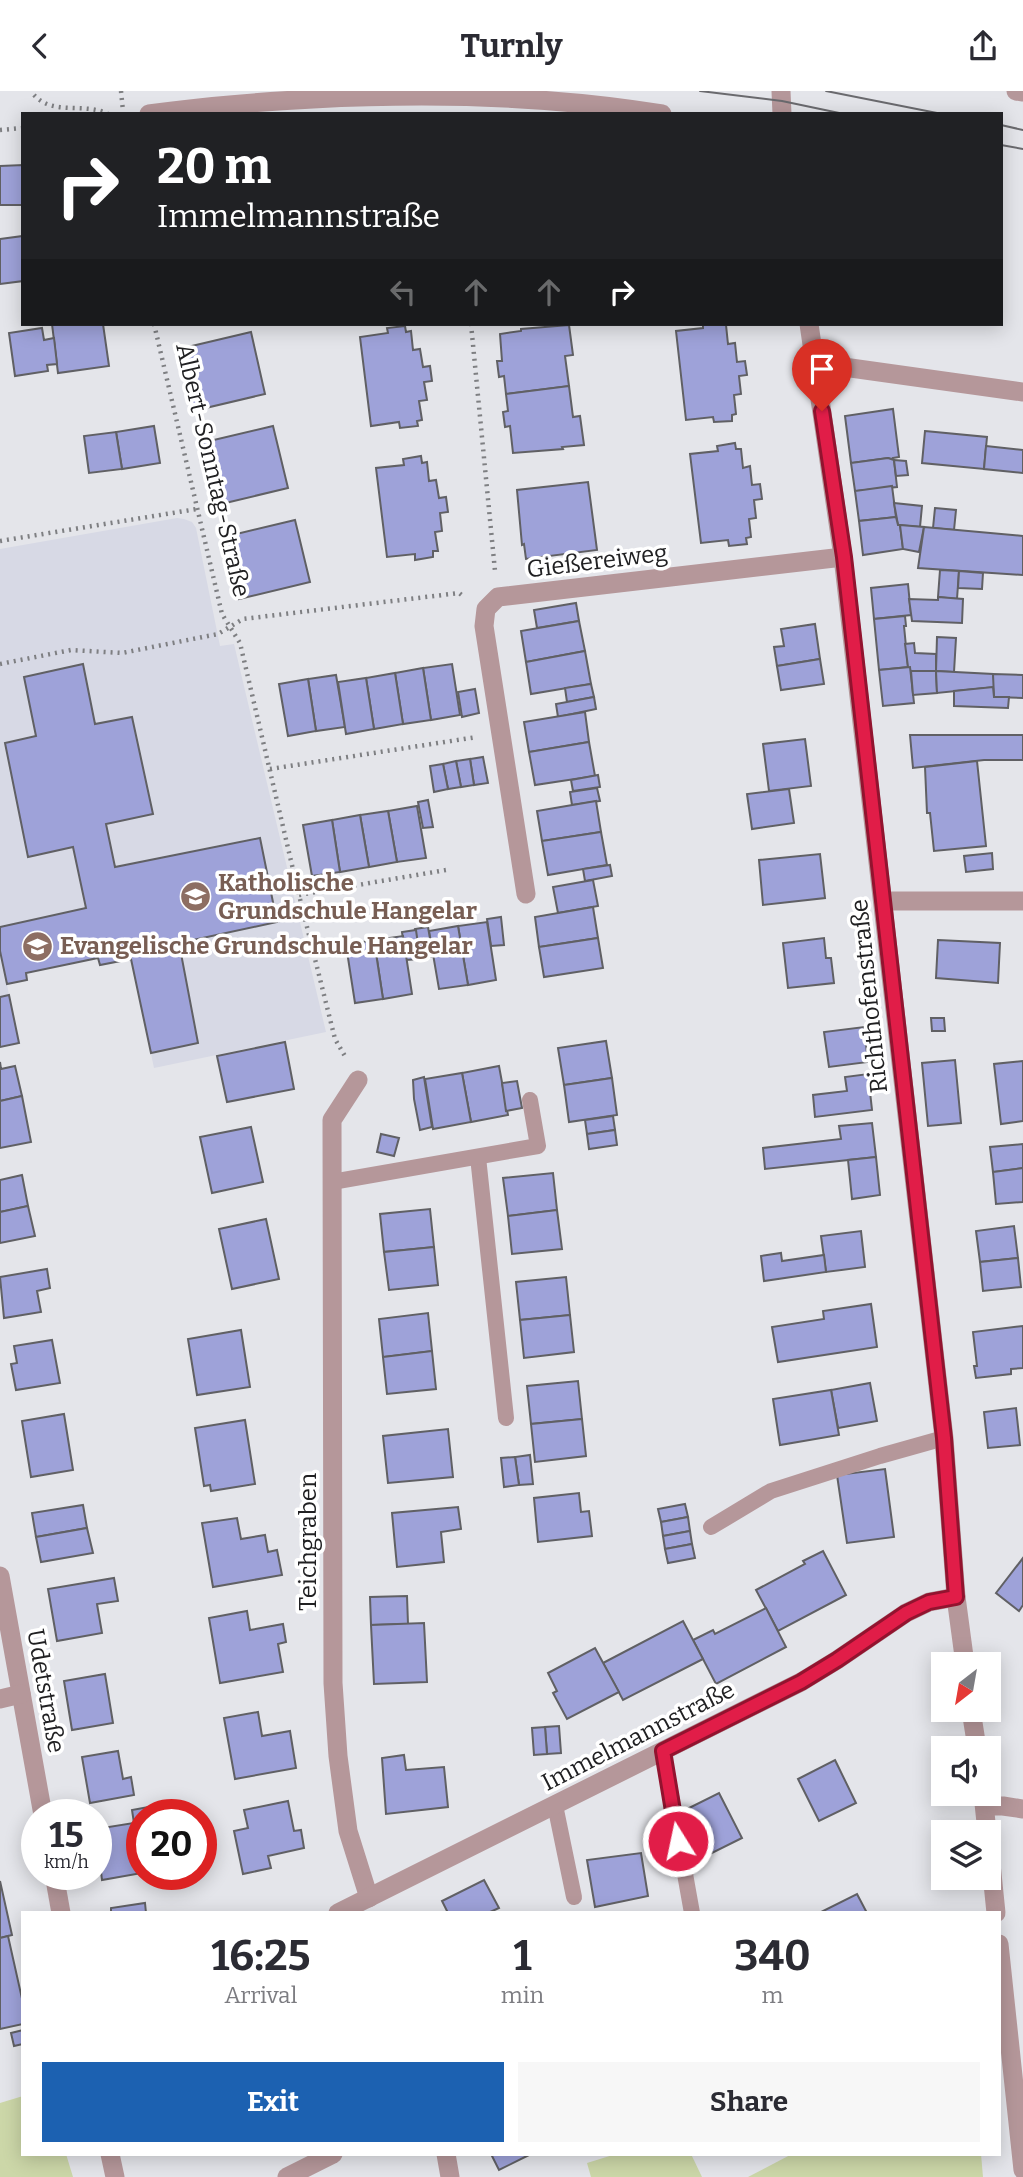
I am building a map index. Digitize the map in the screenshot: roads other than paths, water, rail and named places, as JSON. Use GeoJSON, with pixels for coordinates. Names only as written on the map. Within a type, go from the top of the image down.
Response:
{"type":"FeatureCollection","features":[{"type":"Feature","properties":{"kind":"street"},"geometry":{"type":"LineString","coordinates":[[781,91],[782,112]]}},
{"type":"Feature","properties":{"kind":"street"},"geometry":{"type":"LineString","coordinates":[[1016,91],[1023,92]]}},
{"type":"Feature","properties":{"kind":"street"},"geometry":{"type":"LineString","coordinates":[[162,112],[206,105],[449,95],[567,101],[647,112]]}},
{"type":"Feature","properties":{"kind":"street","name":"Richthofenstraße"},"geometry":{"type":"LineString","coordinates":[[809,326],[844,557],[944,1438],[956,1597],[963,1652]]}},
{"type":"Feature","properties":{"kind":"street"},"geometry":{"type":"LineString","coordinates":[[815,363],[1023,392]]}},
{"type":"Feature","properties":{"kind":"street","name":"Gießereiweg"},"geometry":{"type":"LineString","coordinates":[[526,894],[484,625],[492,603],[844,557]]}},
{"type":"Feature","properties":{"kind":"street"},"geometry":{"type":"LineString","coordinates":[[883,901],[1023,901]]}},
{"type":"Feature","properties":{"kind":"street","name":"Teichgraben"},"geometry":{"type":"LineString","coordinates":[[358,1080],[332,1120],[334,1683],[338,1756],[348,1832],[369,1898]]}},
{"type":"Feature","properties":{"kind":"street","name":"Udetstraße"},"geometry":{"type":"LineString","coordinates":[[0,1576],[40,1799]]}},
{"type":"Feature","properties":{"kind":"street","name":"Immelmannstraße"},"geometry":{"type":"LineString","coordinates":[[342,1911],[801,1682],[906,1613],[929,1602],[956,1597]]}},
{"type":"Feature","properties":{"kind":"street"},"geometry":{"type":"LineString","coordinates":[[0,1699],[22,1695]]}},
{"type":"Feature","properties":{"kind":"street"},"geometry":{"type":"LineString","coordinates":[[1001,1805],[1023,1809]]}},
{"type":"Feature","properties":{"kind":"street"},"geometry":{"type":"LineString","coordinates":[[57,1890],[61,1911]]}},
{"type":"Feature","properties":{"kind":"street"},"geometry":{"type":"LineString","coordinates":[[994,1890],[996,1911]]}},
{"type":"Feature","properties":{"kind":"street"},"geometry":{"type":"LineString","coordinates":[[1001,1963],[1023,2170]]}},
{"type":"Feature","properties":{"kind":"street"},"geometry":{"type":"LineString","coordinates":[[110,2156],[115,2177]]}},
{"type":"Feature","properties":{"kind":"street"},"geometry":{"type":"LineString","coordinates":[[287,2177],[329,2156]]}},
{"type":"Feature","properties":{"kind":"street"},"geometry":{"type":"LineString","coordinates":[[446,2156],[450,2177]]}},
{"type":"Feature","properties":{"kind":"lane"},"geometry":{"type":"LineString","coordinates":[[332,1182],[538,1146],[530,1100]]}},
{"type":"Feature","properties":{"kind":"lane"},"geometry":{"type":"LineString","coordinates":[[478,1157],[506,1418]]}},
{"type":"Feature","properties":{"kind":"lane"},"geometry":{"type":"LineString","coordinates":[[712,1527],[771,1491],[944,1438]]}},
{"type":"Feature","properties":{"kind":"lane"},"geometry":{"type":"LineString","coordinates":[[663,1751],[692,1911]]}},
{"type":"Feature","properties":{"kind":"lane"},"geometry":{"type":"LineString","coordinates":[[555,1805],[574,1897]]}},
{"type":"Feature","properties":{"kind":"tram line"},"geometry":{"type":"LineString","coordinates":[[700,91],[782,101],[834,112]]}},
{"type":"Feature","properties":{"kind":"tram line"},"geometry":{"type":"LineString","coordinates":[[826,91],[932,112]]}},
{"type":"Feature","properties":{"kind":"tram line"},"geometry":{"type":"LineString","coordinates":[[1003,125],[1023,130]]}},
{"type":"Feature","properties":{"kind":"tram line"},"geometry":{"type":"LineString","coordinates":[[1003,145],[1023,149]]}},
{"type":"Feature","properties":{"kind":"place","name":"Katholische Grundschule Hangelar"},"geometry":{"type":"Point","coordinates":[195,897]}},
{"type":"Feature","properties":{"kind":"place","name":"Evangelische Grundschule Hangelar"},"geometry":{"type":"Point","coordinates":[37,946]}}]}
